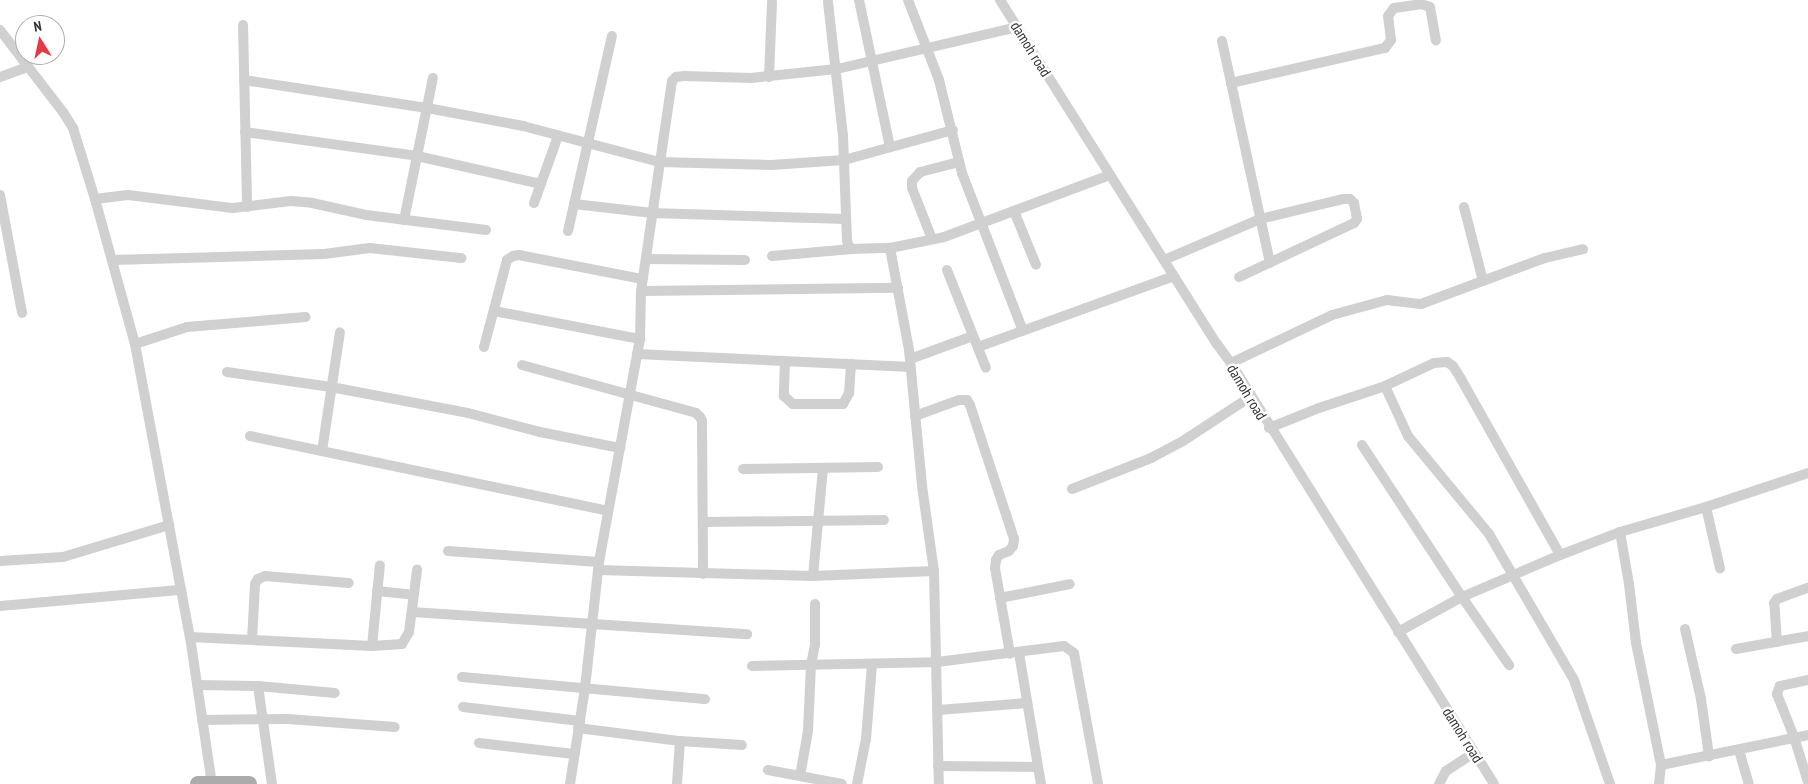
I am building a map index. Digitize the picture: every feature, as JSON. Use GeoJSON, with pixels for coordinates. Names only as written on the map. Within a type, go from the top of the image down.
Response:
{"type":"FeatureCollection","features":[{"type":"Feature","properties":{"kind":"main road"},"geometry":{"type":"LineString","coordinates":[[207,784],[248,784]]}},
{"type":"Feature","properties":{"kind":"street"},"geometry":{"type":"LineString","coordinates":[[859,0],[890,147]]}},
{"type":"Feature","properties":{"kind":"street"},"geometry":{"type":"LineString","coordinates":[[908,0],[939,80],[953,130],[959,162],[980,224],[1023,331]]}},
{"type":"Feature","properties":{"kind":"street","name":"damoh road"},"geometry":{"type":"LineString","coordinates":[[1000,0],[1231,363],[1269,428],[1494,784]]}},
{"type":"Feature","properties":{"kind":"street"},"geometry":{"type":"LineString","coordinates":[[769,76],[772,2]]}},
{"type":"Feature","properties":{"kind":"street"},"geometry":{"type":"LineString","coordinates":[[828,2],[844,160],[848,245],[852,249]]}},
{"type":"Feature","properties":{"kind":"street"},"geometry":{"type":"LineString","coordinates":[[1231,83],[1385,48],[1391,40],[1388,16],[1394,8],[1421,4],[1430,7],[1436,40]]}},
{"type":"Feature","properties":{"kind":"street"},"geometry":{"type":"LineString","coordinates":[[243,25],[247,207]]}},
{"type":"Feature","properties":{"kind":"street"},"geometry":{"type":"LineString","coordinates":[[570,784],[585,688],[599,566],[640,339],[641,291],[672,81],[676,77],[769,76],[836,68],[1017,27]]}},
{"type":"Feature","properties":{"kind":"street"},"geometry":{"type":"LineString","coordinates":[[0,30],[63,112],[73,128],[112,260],[135,344],[190,637],[202,720],[207,784]]}},
{"type":"Feature","properties":{"kind":"street"},"geometry":{"type":"LineString","coordinates":[[568,231],[612,36]]}},
{"type":"Feature","properties":{"kind":"street"},"geometry":{"type":"LineString","coordinates":[[1222,41],[1270,263]]}},
{"type":"Feature","properties":{"kind":"street"},"geometry":{"type":"LineString","coordinates":[[0,77],[28,67]]}},
{"type":"Feature","properties":{"kind":"street"},"geometry":{"type":"LineString","coordinates":[[404,220],[433,78]]}},
{"type":"Feature","properties":{"kind":"street"},"geometry":{"type":"LineString","coordinates":[[244,80],[427,108],[523,126],[659,162],[771,165],[844,160],[953,130]]}},
{"type":"Feature","properties":{"kind":"street"},"geometry":{"type":"LineString","coordinates":[[246,132],[417,156],[541,184]]}},
{"type":"Feature","properties":{"kind":"street"},"geometry":{"type":"LineString","coordinates":[[534,203],[558,136]]}},
{"type":"Feature","properties":{"kind":"street"},"geometry":{"type":"LineString","coordinates":[[932,239],[912,188],[912,181],[920,172],[959,162]]}},
{"type":"Feature","properties":{"kind":"street"},"geometry":{"type":"LineString","coordinates":[[772,256],[852,249],[890,248],[932,239],[980,224],[1110,175]]}},
{"type":"Feature","properties":{"kind":"street"},"geometry":{"type":"LineString","coordinates":[[0,195],[22,313]]}},
{"type":"Feature","properties":{"kind":"street"},"geometry":{"type":"LineString","coordinates":[[95,199],[128,195],[188,204],[233,208],[290,201],[404,220],[486,230]]}},
{"type":"Feature","properties":{"kind":"street"},"geometry":{"type":"LineString","coordinates":[[1164,260],[1260,219],[1342,199],[1350,199],[1354,203],[1357,219],[1348,227],[1239,277]]}},
{"type":"Feature","properties":{"kind":"street"},"geometry":{"type":"LineString","coordinates":[[574,204],[652,213],[846,219]]}},
{"type":"Feature","properties":{"kind":"street"},"geometry":{"type":"LineString","coordinates":[[1464,207],[1483,281]]}},
{"type":"Feature","properties":{"kind":"street"},"geometry":{"type":"LineString","coordinates":[[1014,211],[1036,265]]}},
{"type":"Feature","properties":{"kind":"street"},"geometry":{"type":"LineString","coordinates":[[112,260],[324,254],[370,248],[461,258]]}},
{"type":"Feature","properties":{"kind":"street"},"geometry":{"type":"LineString","coordinates":[[890,248],[910,363],[934,571],[939,784]]}},
{"type":"Feature","properties":{"kind":"street"},"geometry":{"type":"LineString","coordinates":[[1231,363],[1332,315],[1387,300],[1422,304],[1545,258],[1583,249]]}},
{"type":"Feature","properties":{"kind":"street"},"geometry":{"type":"LineString","coordinates":[[484,347],[507,260],[513,256],[518,255],[643,279]]}},
{"type":"Feature","properties":{"kind":"street"},"geometry":{"type":"LineString","coordinates":[[646,259],[745,260]]}},
{"type":"Feature","properties":{"kind":"street"},"geometry":{"type":"LineString","coordinates":[[947,270],[986,368]]}},
{"type":"Feature","properties":{"kind":"street"},"geometry":{"type":"LineString","coordinates":[[978,347],[1174,276]]}},
{"type":"Feature","properties":{"kind":"street"},"geometry":{"type":"LineString","coordinates":[[641,291],[898,288]]}},
{"type":"Feature","properties":{"kind":"street"},"geometry":{"type":"LineString","coordinates":[[494,310],[640,339]]}},
{"type":"Feature","properties":{"kind":"street"},"geometry":{"type":"LineString","coordinates":[[135,344],[187,327],[306,317]]}},
{"type":"Feature","properties":{"kind":"street"},"geometry":{"type":"LineString","coordinates":[[322,451],[340,332]]}},
{"type":"Feature","properties":{"kind":"street"},"geometry":{"type":"LineString","coordinates":[[637,354],[851,364],[910,363],[973,336]]}},
{"type":"Feature","properties":{"kind":"street"},"geometry":{"type":"LineString","coordinates":[[785,361],[784,396],[786,400],[793,404],[843,404],[849,392],[851,364]]}},
{"type":"Feature","properties":{"kind":"street"},"geometry":{"type":"LineString","coordinates":[[1269,428],[1319,408],[1385,386],[1441,361],[1453,366],[1560,555]]}},
{"type":"Feature","properties":{"kind":"street"},"geometry":{"type":"LineString","coordinates":[[522,364],[696,414],[700,417],[702,421],[703,574]]}},
{"type":"Feature","properties":{"kind":"street"},"geometry":{"type":"LineString","coordinates":[[227,372],[331,387],[468,413],[540,432],[620,448]]}},
{"type":"Feature","properties":{"kind":"street"},"geometry":{"type":"LineString","coordinates":[[1385,386],[1408,436],[1489,534],[1574,680],[1610,784]]}},
{"type":"Feature","properties":{"kind":"street"},"geometry":{"type":"LineString","coordinates":[[1072,489],[1151,458],[1224,416],[1250,397]]}},
{"type":"Feature","properties":{"kind":"street"},"geometry":{"type":"LineString","coordinates":[[915,416],[959,400],[967,400],[970,405],[1014,539],[1013,546],[1008,551],[999,555],[995,568],[1000,598],[1026,703],[1041,784]]}},
{"type":"Feature","properties":{"kind":"street"},"geometry":{"type":"LineString","coordinates":[[250,436],[608,511]]}},
{"type":"Feature","properties":{"kind":"street"},"geometry":{"type":"LineString","coordinates":[[1362,445],[1509,665]]}},
{"type":"Feature","properties":{"kind":"street"},"geometry":{"type":"LineString","coordinates":[[743,469],[878,467]]}},
{"type":"Feature","properties":{"kind":"street"},"geometry":{"type":"LineString","coordinates":[[813,576],[823,468]]}},
{"type":"Feature","properties":{"kind":"street"},"geometry":{"type":"LineString","coordinates":[[1398,632],[1462,597],[1560,555],[1620,532],[1706,507],[1808,473]]}},
{"type":"Feature","properties":{"kind":"street"},"geometry":{"type":"LineString","coordinates":[[1706,507],[1720,568]]}},
{"type":"Feature","properties":{"kind":"street"},"geometry":{"type":"LineString","coordinates":[[703,522],[884,520]]}},
{"type":"Feature","properties":{"kind":"street"},"geometry":{"type":"LineString","coordinates":[[0,561],[63,557],[169,525]]}},
{"type":"Feature","properties":{"kind":"street"},"geometry":{"type":"LineString","coordinates":[[1620,532],[1630,584],[1636,643],[1661,765],[1659,784]]}},
{"type":"Feature","properties":{"kind":"street"},"geometry":{"type":"LineString","coordinates":[[448,551],[703,574],[813,576],[934,571]]}},
{"type":"Feature","properties":{"kind":"street"},"geometry":{"type":"LineString","coordinates":[[372,646],[380,566]]}},
{"type":"Feature","properties":{"kind":"street"},"geometry":{"type":"LineString","coordinates":[[190,637],[372,646],[402,644],[409,632],[417,570]]}},
{"type":"Feature","properties":{"kind":"street"},"geometry":{"type":"LineString","coordinates":[[252,640],[255,584],[258,579],[265,576],[349,583]]}},
{"type":"Feature","properties":{"kind":"street"},"geometry":{"type":"LineString","coordinates":[[1000,598],[1070,584]]}},
{"type":"Feature","properties":{"kind":"street"},"geometry":{"type":"LineString","coordinates":[[1777,642],[1774,603],[1777,599],[1808,588]]}},
{"type":"Feature","properties":{"kind":"street"},"geometry":{"type":"LineString","coordinates":[[0,606],[181,590]]}},
{"type":"Feature","properties":{"kind":"street"},"geometry":{"type":"LineString","coordinates":[[377,591],[414,595]]}},
{"type":"Feature","properties":{"kind":"street"},"geometry":{"type":"LineString","coordinates":[[800,776],[808,731],[811,665],[815,644],[815,604]]}},
{"type":"Feature","properties":{"kind":"street"},"geometry":{"type":"LineString","coordinates":[[412,612],[747,634]]}},
{"type":"Feature","properties":{"kind":"street"},"geometry":{"type":"LineString","coordinates":[[1686,629],[1701,699],[1709,756]]}},
{"type":"Feature","properties":{"kind":"street"},"geometry":{"type":"LineString","coordinates":[[1736,650],[1808,636]]}},
{"type":"Feature","properties":{"kind":"street"},"geometry":{"type":"LineString","coordinates":[[752,666],[937,662],[1014,654],[1064,646],[1074,652],[1098,784]]}},
{"type":"Feature","properties":{"kind":"street"},"geometry":{"type":"LineString","coordinates":[[857,784],[866,739],[872,664]]}},
{"type":"Feature","properties":{"kind":"street"},"geometry":{"type":"LineString","coordinates":[[462,677],[705,699]]}},
{"type":"Feature","properties":{"kind":"street"},"geometry":{"type":"LineString","coordinates":[[1808,680],[1780,686],[1777,689],[1777,694],[1794,737],[1808,782]]}},
{"type":"Feature","properties":{"kind":"street"},"geometry":{"type":"LineString","coordinates":[[197,686],[258,686],[335,693]]}},
{"type":"Feature","properties":{"kind":"street"},"geometry":{"type":"LineString","coordinates":[[258,686],[272,784]]}},
{"type":"Feature","properties":{"kind":"street"},"geometry":{"type":"LineString","coordinates":[[938,710],[1026,703]]}},
{"type":"Feature","properties":{"kind":"street"},"geometry":{"type":"LineString","coordinates":[[463,706],[680,741],[742,746]]}},
{"type":"Feature","properties":{"kind":"street"},"geometry":{"type":"LineString","coordinates":[[202,720],[263,718],[395,727]]}},
{"type":"Feature","properties":{"kind":"street"},"geometry":{"type":"LineString","coordinates":[[1661,765],[1808,735]]}},
{"type":"Feature","properties":{"kind":"street"},"geometry":{"type":"LineString","coordinates":[[677,784],[680,741]]}},
{"type":"Feature","properties":{"kind":"street"},"geometry":{"type":"LineString","coordinates":[[479,743],[574,754]]}},
{"type":"Feature","properties":{"kind":"street"},"geometry":{"type":"LineString","coordinates":[[1739,750],[1749,784]]}},
{"type":"Feature","properties":{"kind":"street"},"geometry":{"type":"LineString","coordinates":[[1439,784],[1446,771],[1474,753]]}},
{"type":"Feature","properties":{"kind":"street"},"geometry":{"type":"LineString","coordinates":[[938,766],[1038,768]]}},
{"type":"Feature","properties":{"kind":"street"},"geometry":{"type":"LineString","coordinates":[[768,770],[842,784]]}}]}
